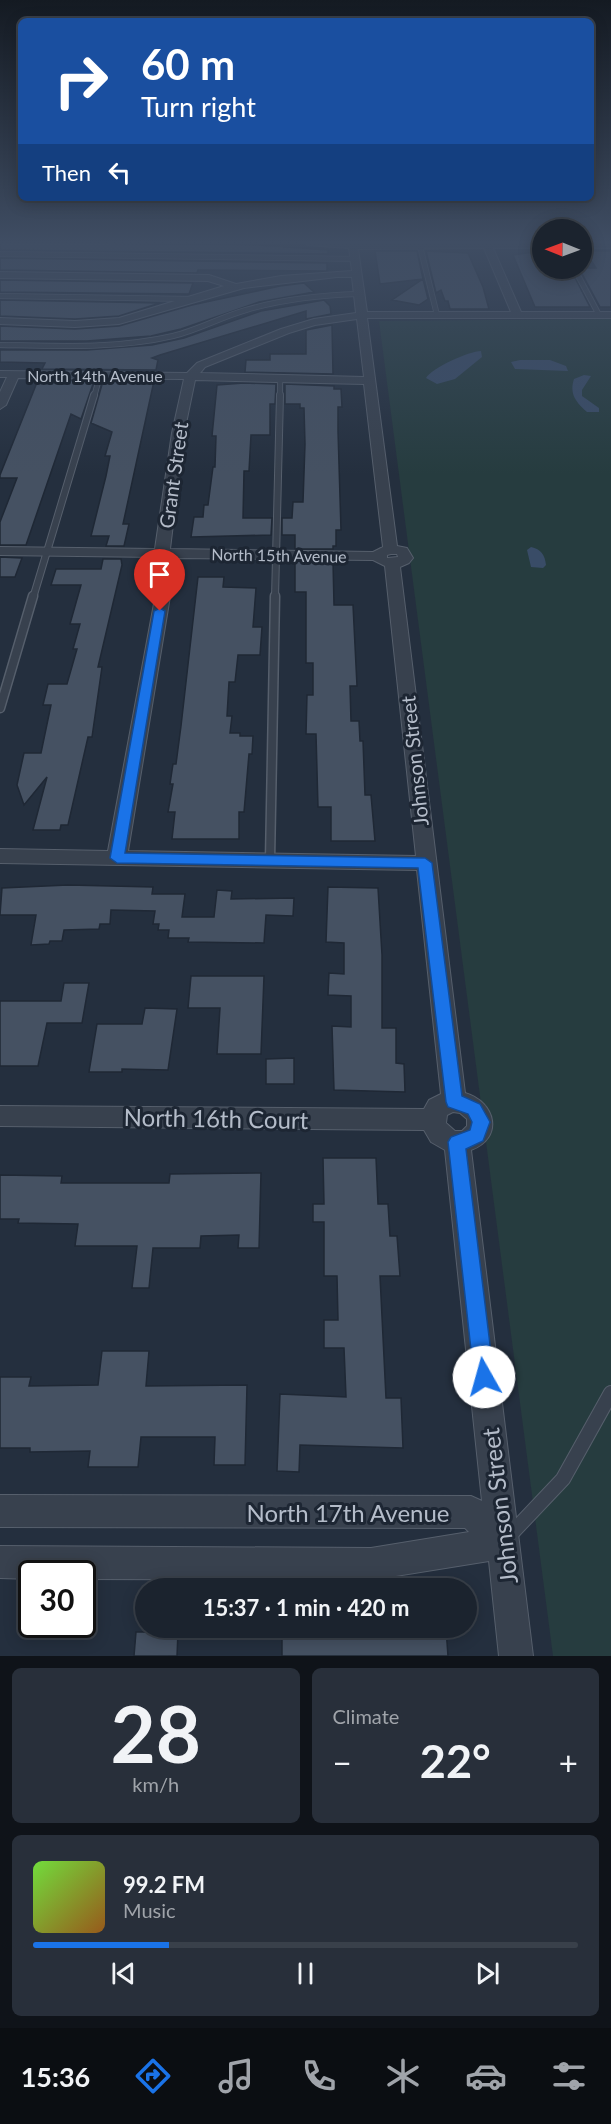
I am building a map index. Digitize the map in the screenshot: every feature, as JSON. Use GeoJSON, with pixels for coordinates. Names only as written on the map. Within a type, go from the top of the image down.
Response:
{"type":"FeatureCollection","features":[{"type":"Feature","properties":{"kind":"street"},"geometry":{"type":"LineString","coordinates":[[0,321],[126,319]]}},
{"type":"Feature","properties":{"kind":"street","name":"North 14th Avenue"},"geometry":{"type":"LineString","coordinates":[[190,376],[201,365],[285,331],[314,322],[333,319]]}},
{"type":"Feature","properties":{"kind":"street","name":"Johnson Street"},"geometry":{"type":"LineString","coordinates":[[363,319],[387,556],[454,1102]]}},
{"type":"Feature","properties":{"kind":"street","name":"North 14th Avenue"},"geometry":{"type":"LineString","coordinates":[[0,374],[370,381]]}},
{"type":"Feature","properties":{"kind":"street"},"geometry":{"type":"LineString","coordinates":[[0,405],[14,375]]}},
{"type":"Feature","properties":{"kind":"street","name":"Grant Street"},"geometry":{"type":"LineString","coordinates":[[117,858],[168,566],[162,553],[178,433],[190,376]]}},
{"type":"Feature","properties":{"kind":"street","name":"North 15th Avenue"},"geometry":{"type":"LineString","coordinates":[[0,551],[387,556]]}},
{"type":"Feature","properties":{"kind":"street"},"geometry":{"type":"LineString","coordinates":[[0,856],[425,863]]}},
{"type":"Feature","properties":{"kind":"street"},"geometry":{"type":"LineString","coordinates":[[454,1102],[467,1104],[474,1109],[481,1122],[477,1135],[465,1142],[449,1141],[437,1132],[433,1120],[437,1108],[454,1102]]}},
{"type":"Feature","properties":{"kind":"street","name":"North 16th Court"},"geometry":{"type":"LineString","coordinates":[[0,1116],[433,1120]]}},
{"type":"Feature","properties":{"kind":"street","name":"Johnson Street"},"geometry":{"type":"LineString","coordinates":[[457,1142],[516,1656]]}},
{"type":"Feature","properties":{"kind":"street","name":"North 17th Avenue"},"geometry":{"type":"LineString","coordinates":[[0,1511],[471,1512],[503,1542]]}},
{"type":"Feature","properties":{"kind":"street","name":"North 17th Avenue"},"geometry":{"type":"LineString","coordinates":[[0,1562],[371,1564],[503,1542]]}},
{"type":"Feature","properties":{"kind":"lane"},"geometry":{"type":"LineString","coordinates":[[0,345],[86,347],[130,344],[176,335],[223,319]]}},
{"type":"Feature","properties":{"kind":"lane"},"geometry":{"type":"LineString","coordinates":[[0,708],[100,375]]}},
{"type":"Feature","properties":{"kind":"lane"},"geometry":{"type":"LineString","coordinates":[[270,860],[280,379]]}},
{"type":"Feature","properties":{"kind":"lane"},"geometry":{"type":"LineString","coordinates":[[503,1542],[563,1479],[611,1393]]}},
{"type":"Feature","properties":{"kind":"green space"},"geometry":{"type":"Polygon","coordinates":[[[611,319],[611,1656],[553,1656],[379,321],[611,319]]]}},
{"type":"Feature","properties":{"kind":"water"},"geometry":{"type":"Polygon","coordinates":[[[481,351],[482,357],[455,379],[437,384],[426,378],[451,361],[481,351]]]}},
{"type":"Feature","properties":{"kind":"water"},"geometry":{"type":"Polygon","coordinates":[[[550,360],[566,366],[568,371],[515,369],[511,362],[550,360]]]}},
{"type":"Feature","properties":{"kind":"water"},"geometry":{"type":"Polygon","coordinates":[[[584,375],[591,376],[582,390],[582,396],[599,408],[599,412],[587,412],[574,397],[572,389],[574,379],[584,375]]]}},
{"type":"Feature","properties":{"kind":"water"},"geometry":{"type":"Polygon","coordinates":[[[531,547],[543,555],[546,565],[543,568],[531,567],[527,550],[531,547]]]}},
{"type":"Feature","properties":{"kind":"building"},"geometry":{"type":"Polygon","coordinates":[[[142,319],[209,319],[151,336],[87,341],[0,341],[0,326],[75,329],[119,326],[142,319]]]}},
{"type":"Feature","properties":{"kind":"building"},"geometry":{"type":"Polygon","coordinates":[[[237,319],[279,319],[152,358],[158,360],[156,370],[42,369],[45,363],[0,362],[0,350],[87,350],[152,345],[184,338],[237,319]]]}},
{"type":"Feature","properties":{"kind":"building"},"geometry":{"type":"Polygon","coordinates":[[[332,325],[333,374],[245,372],[246,360],[270,360],[270,354],[306,354],[306,330],[332,325]]]}},
{"type":"Feature","properties":{"kind":"building"},"geometry":{"type":"Polygon","coordinates":[[[38,380],[94,381],[81,419],[71,414],[26,545],[0,545],[0,522],[17,478],[0,478],[0,475],[38,380]]]}},
{"type":"Feature","properties":{"kind":"building"},"geometry":{"type":"Polygon","coordinates":[[[103,381],[154,381],[123,524],[129,524],[124,546],[106,546],[109,536],[91,536],[106,476],[110,456],[105,456],[112,432],[91,423],[103,381]]]}},
{"type":"Feature","properties":{"kind":"building"},"geometry":{"type":"Polygon","coordinates":[[[276,384],[275,404],[270,404],[270,435],[251,435],[249,471],[244,471],[243,518],[272,518],[271,535],[191,537],[194,517],[203,517],[204,505],[208,505],[213,467],[215,467],[216,436],[212,436],[217,385],[276,384]]]}},
{"type":"Feature","properties":{"kind":"building"},"geometry":{"type":"Polygon","coordinates":[[[285,384],[334,386],[334,389],[341,389],[342,407],[338,407],[338,431],[341,530],[336,530],[336,546],[333,546],[333,549],[295,549],[295,535],[282,535],[282,518],[292,518],[293,502],[303,502],[305,444],[304,408],[300,408],[300,404],[285,404],[285,384]]]}},
{"type":"Feature","properties":{"kind":"building"},"geometry":{"type":"Polygon","coordinates":[[[0,557],[22,558],[15,577],[0,577],[0,557]]]}},
{"type":"Feature","properties":{"kind":"building"},"geometry":{"type":"Polygon","coordinates":[[[103,559],[121,559],[122,565],[98,667],[102,667],[92,737],[88,737],[68,825],[61,825],[60,830],[33,830],[47,777],[24,805],[17,785],[24,753],[41,753],[51,705],[43,705],[48,684],[67,684],[77,649],[73,649],[80,624],[70,624],[81,585],[51,585],[56,569],[101,569],[103,559]]]}},
{"type":"Feature","properties":{"kind":"building"},"geometry":{"type":"Polygon","coordinates":[[[295,561],[333,562],[334,605],[353,605],[357,686],[350,686],[351,721],[359,721],[360,741],[363,741],[365,795],[371,795],[375,841],[331,841],[331,807],[318,807],[316,734],[306,734],[307,695],[313,695],[313,663],[306,663],[306,592],[295,592],[295,561]]]}},
{"type":"Feature","properties":{"kind":"building"},"geometry":{"type":"Polygon","coordinates":[[[198,577],[224,577],[223,587],[256,588],[253,627],[262,627],[260,655],[238,655],[235,682],[229,682],[227,716],[232,716],[230,733],[253,736],[252,754],[249,754],[244,812],[239,812],[239,839],[172,839],[175,812],[168,812],[173,784],[170,784],[173,764],[176,764],[198,577]]]}},
{"type":"Feature","properties":{"kind":"building"},"geometry":{"type":"Polygon","coordinates":[[[68,885],[153,887],[152,894],[185,894],[182,917],[214,917],[217,890],[232,891],[231,899],[294,898],[293,916],[266,915],[264,943],[188,942],[189,938],[168,938],[169,930],[158,930],[159,924],[153,924],[155,911],[111,910],[110,924],[100,924],[99,929],[64,930],[62,941],[31,945],[36,915],[0,915],[2,888],[68,885]]]}},
{"type":"Feature","properties":{"kind":"building"},"geometry":{"type":"Polygon","coordinates":[[[328,887],[378,888],[382,955],[382,1028],[396,1028],[396,1063],[404,1064],[405,1092],[334,1090],[332,1026],[351,1027],[351,996],[328,995],[329,973],[344,974],[344,943],[326,942],[328,887]]]}},
{"type":"Feature","properties":{"kind":"building"},"geometry":{"type":"Polygon","coordinates":[[[191,976],[264,976],[261,1054],[217,1054],[220,1008],[188,1008],[191,976]]]}},
{"type":"Feature","properties":{"kind":"building"},"geometry":{"type":"Polygon","coordinates":[[[64,983],[89,983],[82,1023],[47,1023],[38,1066],[0,1066],[0,1001],[61,1001],[64,983]]]}},
{"type":"Feature","properties":{"kind":"building"},"geometry":{"type":"Polygon","coordinates":[[[145,1008],[177,1009],[168,1070],[122,1069],[122,1072],[89,1072],[97,1024],[142,1024],[145,1008]]]}},
{"type":"Feature","properties":{"kind":"building"},"geometry":{"type":"Polygon","coordinates":[[[294,1058],[294,1084],[266,1084],[266,1059],[294,1058]]]}},
{"type":"Feature","properties":{"kind":"building"},"geometry":{"type":"Polygon","coordinates":[[[323,1158],[376,1158],[378,1204],[388,1204],[390,1236],[397,1236],[400,1276],[380,1276],[386,1398],[401,1398],[403,1448],[300,1445],[299,1472],[277,1471],[280,1394],[346,1397],[344,1348],[324,1348],[324,1320],[338,1320],[337,1276],[324,1276],[324,1222],[313,1222],[313,1204],[324,1204],[323,1158]]]}},
{"type":"Feature","properties":{"kind":"building"},"geometry":{"type":"Polygon","coordinates":[[[261,1173],[259,1248],[238,1248],[239,1235],[201,1236],[200,1248],[153,1248],[149,1288],[132,1288],[137,1246],[75,1246],[78,1224],[18,1223],[19,1219],[0,1219],[0,1175],[62,1176],[61,1183],[169,1183],[170,1174],[261,1173]]]}},
{"type":"Feature","properties":{"kind":"building"},"geometry":{"type":"Polygon","coordinates":[[[102,1351],[149,1351],[146,1386],[247,1385],[245,1465],[214,1465],[215,1437],[141,1437],[138,1467],[88,1467],[90,1451],[30,1452],[30,1448],[0,1448],[0,1377],[31,1377],[29,1386],[98,1385],[102,1351]]]}},
{"type":"Feature","properties":{"kind":"building"},"geometry":{"type":"Polygon","coordinates":[[[136,1638],[178,1638],[177,1656],[134,1656],[136,1638]]]}},
{"type":"Feature","properties":{"kind":"building"},"geometry":{"type":"Polygon","coordinates":[[[282,1638],[447,1638],[448,1656],[282,1656],[282,1638]]]}},
{"type":"Feature","properties":{"kind":"route"},"geometry":{"type":"LineString","coordinates":[[160,611],[117,858],[425,863],[454,1102],[467,1104],[474,1109],[481,1122],[477,1135],[472,1140],[457,1142],[484,1377]]}}]}
